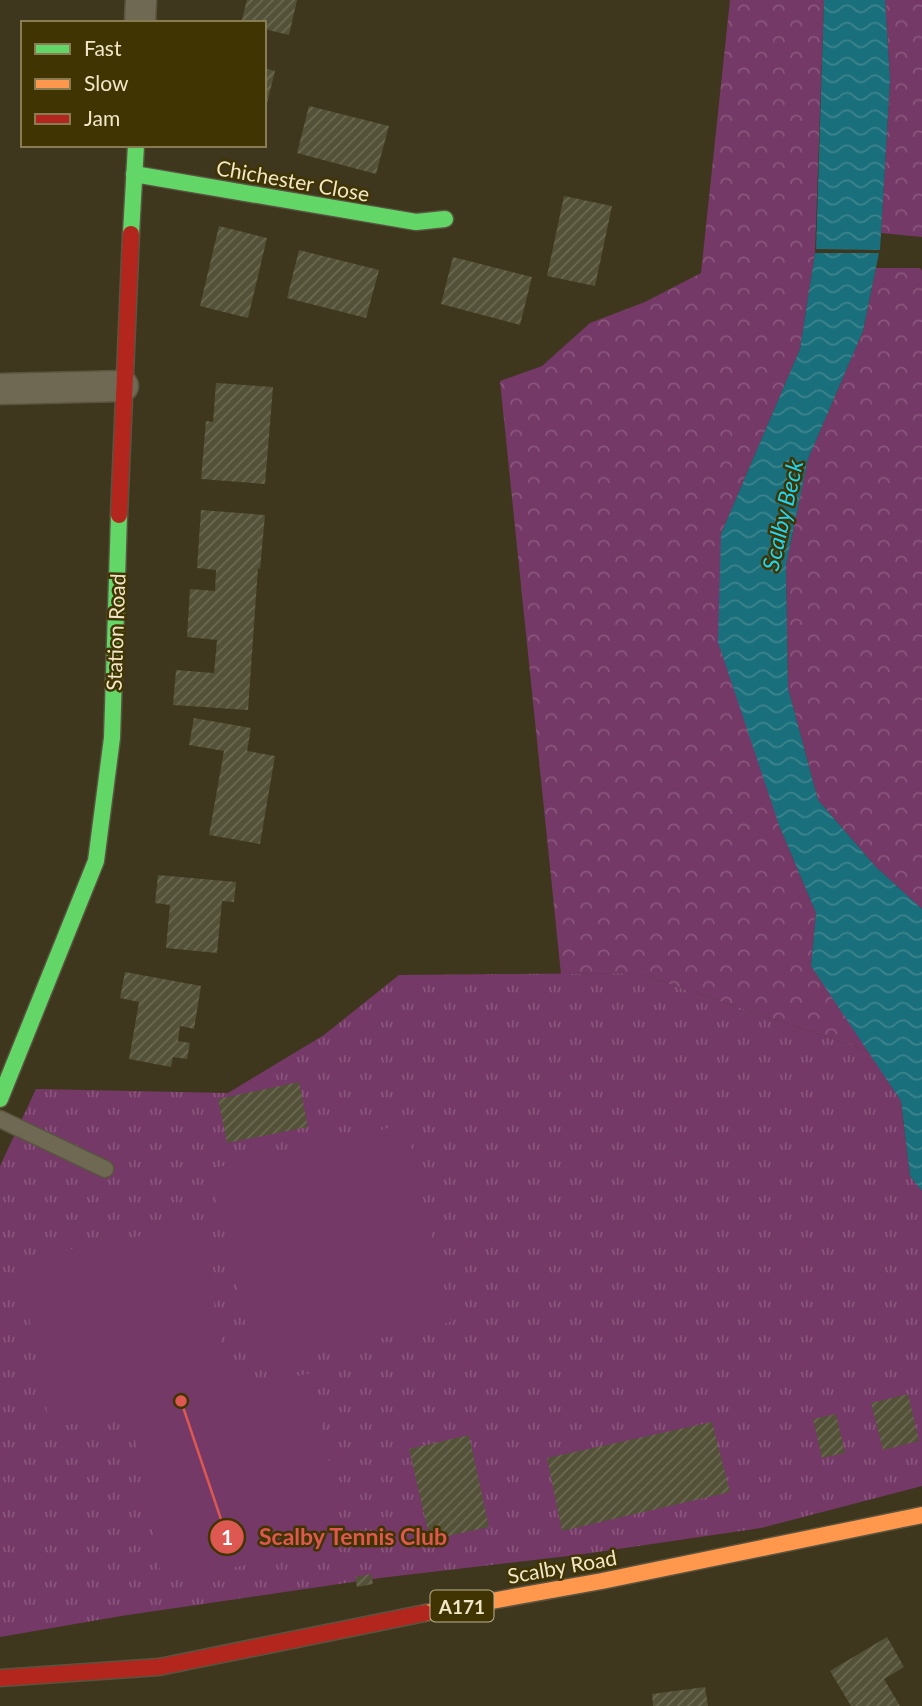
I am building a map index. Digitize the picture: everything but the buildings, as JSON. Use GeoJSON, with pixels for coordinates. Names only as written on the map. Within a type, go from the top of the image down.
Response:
{"type":"FeatureCollection","features":[{"type":"Feature","properties":{"kind":"main road","name":"Station Road"},"geometry":{"type":"LineString","coordinates":[[0,1099],[12,1042],[96,861],[112,738],[122,386],[135,147]]}},
{"type":"Feature","properties":{"kind":"main road","name":"Chichester Close"},"geometry":{"type":"LineString","coordinates":[[134,174],[416,222],[445,219]]}},
{"type":"Feature","properties":{"kind":"main road","name":"Scalby Road"},"geometry":{"type":"LineString","coordinates":[[0,1678],[159,1667],[460,1606],[602,1581],[922,1515]]}},
{"type":"Feature","properties":{"kind":"street"},"geometry":{"type":"LineString","coordinates":[[141,0],[141,21]]}},
{"type":"Feature","properties":{"kind":"street"},"geometry":{"type":"LineString","coordinates":[[0,389],[122,386]]}},
{"type":"Feature","properties":{"kind":"lane"},"geometry":{"type":"LineString","coordinates":[[0,1119],[104,1169]]}},
{"type":"Feature","properties":{"kind":"green space"},"geometry":{"type":"Polygon","coordinates":[[[730,0],[824,0],[815,253],[800,349],[721,534],[779,825],[816,913],[811,966],[869,1051],[636,973],[561,974],[500,381],[542,366],[590,323],[645,302],[701,273],[730,0]]]}},
{"type":"Feature","properties":{"kind":"green space"},"geometry":{"type":"Polygon","coordinates":[[[885,0],[922,0],[922,237],[881,233],[890,80],[885,0]]]}},
{"type":"Feature","properties":{"kind":"green space"},"geometry":{"type":"Polygon","coordinates":[[[876,268],[920,268],[922,271],[922,909],[876,867],[818,800],[788,688],[786,565],[808,459],[863,331],[876,268]]]}},
{"type":"Feature","properties":{"kind":"green space"},"geometry":{"type":"Polygon","coordinates":[[[636,973],[869,1051],[901,1101],[910,1176],[922,1191],[922,1486],[761,1528],[577,1555],[380,1578],[121,1616],[0,1637],[0,1166],[36,1089],[228,1093],[324,1035],[399,975],[636,973]]]}},
{"type":"Feature","properties":{"kind":"green space"},"geometry":{"type":"Polygon","coordinates":[[[406,1124],[451,1322],[256,1367],[210,1169],[406,1124]]]}},
{"type":"Feature","properties":{"kind":"green space"},"geometry":{"type":"Polygon","coordinates":[[[199,1225],[230,1389],[312,1373],[345,1546],[162,1581],[130,1413],[50,1428],[18,1259],[199,1225]]]}},
{"type":"Feature","properties":{"kind":"water"},"geometry":{"type":"Polygon","coordinates":[[[824,0],[885,0],[890,80],[880,250],[816,249],[824,0]]]}},
{"type":"Feature","properties":{"kind":"water","name":"Scalby Beck"},"geometry":{"type":"Polygon","coordinates":[[[815,253],[879,253],[863,331],[808,459],[786,565],[788,688],[818,800],[876,867],[922,909],[922,1191],[910,1176],[901,1101],[811,966],[816,913],[779,825],[718,642],[721,534],[800,349],[815,253]]]}},
{"type":"Feature","properties":{"kind":"traffic: fast"},"geometry":{"type":"LineString","coordinates":[[131,234],[136,147]]}},
{"type":"Feature","properties":{"kind":"traffic: fast"},"geometry":{"type":"LineString","coordinates":[[134,174],[416,222],[445,219]]}},
{"type":"Feature","properties":{"kind":"traffic: fast"},"geometry":{"type":"LineString","coordinates":[[0,1099],[96,861],[112,738],[119,515]]}},
{"type":"Feature","properties":{"kind":"traffic: slow"},"geometry":{"type":"LineString","coordinates":[[425,1613],[602,1581],[922,1515]]}},
{"type":"Feature","properties":{"kind":"traffic: jam"},"geometry":{"type":"LineString","coordinates":[[119,515],[131,234]]}},
{"type":"Feature","properties":{"kind":"traffic: jam"},"geometry":{"type":"LineString","coordinates":[[0,1678],[159,1667],[425,1613]]}},
{"type":"Feature","properties":{"kind":"place","name":"Scalby Tennis Club"},"geometry":{"type":"Point","coordinates":[181,1401]}}]}
